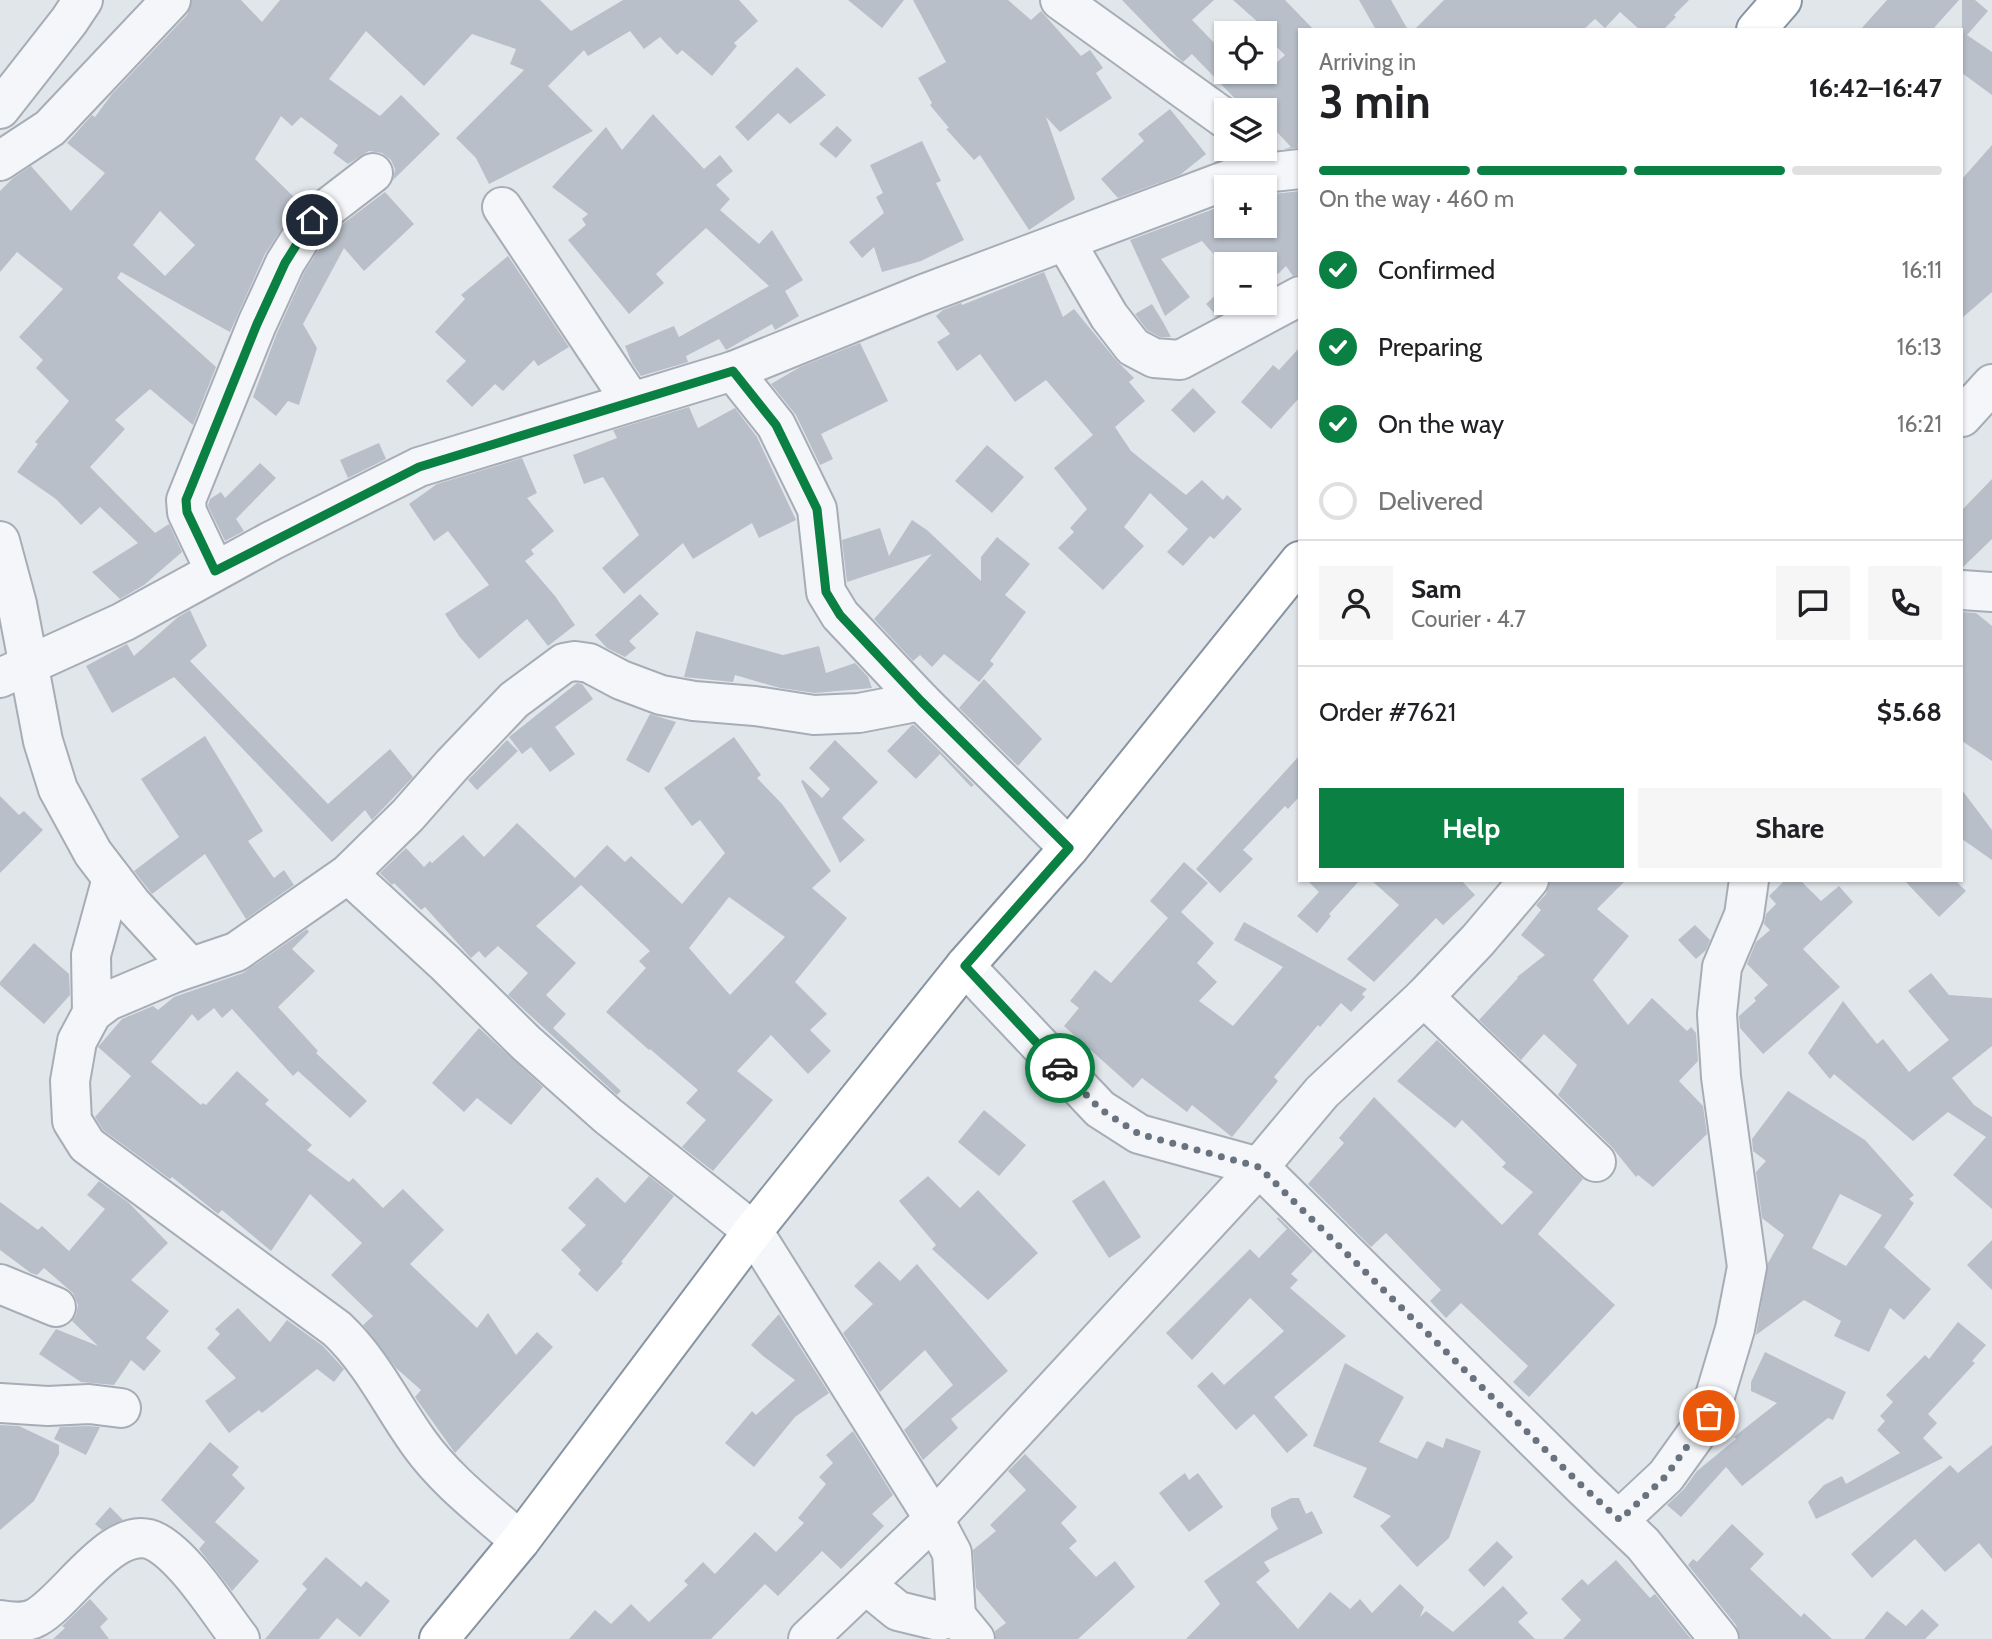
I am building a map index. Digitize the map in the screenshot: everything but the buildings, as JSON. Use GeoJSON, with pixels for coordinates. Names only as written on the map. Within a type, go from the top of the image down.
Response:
{"type":"FeatureCollection","features":[{"type":"Feature","properties":{"kind":"highway"},"geometry":{"type":"LineString","coordinates":[[1758,28],[1782,0]]}},
{"type":"Feature","properties":{"kind":"highway"},"geometry":{"type":"LineString","coordinates":[[439,1639],[520,1541],[753,1231],[965,966],[1069,848],[1298,563]]}},
{"type":"Feature","properties":{"kind":"street"},"geometry":{"type":"LineString","coordinates":[[0,109],[83,0]]}},
{"type":"Feature","properties":{"kind":"street"},"geometry":{"type":"LineString","coordinates":[[0,161],[50,128],[171,0]]}},
{"type":"Feature","properties":{"kind":"street"},"geometry":{"type":"LineString","coordinates":[[1060,0],[1214,111]]}},
{"type":"Feature","properties":{"kind":"street"},"geometry":{"type":"LineString","coordinates":[[14,672],[124,622],[215,571],[419,467],[733,371],[921,295],[1230,179],[1287,162]]}},
{"type":"Feature","properties":{"kind":"street"},"geometry":{"type":"LineString","coordinates":[[215,571],[187,512],[186,500],[257,324],[285,263],[312,220],[373,173]]}},
{"type":"Feature","properties":{"kind":"street"},"geometry":{"type":"LineString","coordinates":[[502,207],[631,401]]}},
{"type":"Feature","properties":{"kind":"street"},"geometry":{"type":"LineString","coordinates":[[1065,241],[1117,326],[1133,347],[1154,358],[1180,360],[1298,297]]}},
{"type":"Feature","properties":{"kind":"street"},"geometry":{"type":"LineString","coordinates":[[733,371],[776,425],[817,509],[826,592],[840,615],[921,701],[1069,848]]}},
{"type":"Feature","properties":{"kind":"street"},"geometry":{"type":"LineString","coordinates":[[1963,416],[1992,384]]}},
{"type":"Feature","properties":{"kind":"street"},"geometry":{"type":"LineString","coordinates":[[0,541],[17,604],[14,672],[43,741],[58,789],[93,853],[132,904],[190,967]]}},
{"type":"Feature","properties":{"kind":"street"},"geometry":{"type":"LineString","coordinates":[[1963,590],[1992,592]]}},
{"type":"Feature","properties":{"kind":"street"},"geometry":{"type":"LineString","coordinates":[[520,1541],[437,1466],[419,1444],[371,1366],[337,1329],[87,1145],[72,1121],[70,1081],[77,1041],[92,1013],[108,1001],[190,967],[236,952],[348,874],[408,815],[514,700],[564,663],[589,663],[621,680],[661,695],[814,715],[859,713],[921,701]]}},
{"type":"Feature","properties":{"kind":"street"},"geometry":{"type":"LineString","coordinates":[[348,874],[608,1116],[753,1231],[934,1519],[952,1553],[966,1628],[898,1611],[866,1585]]}},
{"type":"Feature","properties":{"kind":"street"},"geometry":{"type":"LineString","coordinates":[[92,1013],[91,955],[112,878]]}},
{"type":"Feature","properties":{"kind":"street"},"geometry":{"type":"LineString","coordinates":[[808,1639],[934,1519],[1259,1167],[1322,1092],[1424,997],[1527,882]]}},
{"type":"Feature","properties":{"kind":"street"},"geometry":{"type":"LineString","coordinates":[[1620,1520],[1666,1476],[1709,1416],[1735,1329],[1747,1267],[1721,1077],[1717,1014],[1722,967],[1744,915],[1749,882]]}},
{"type":"Feature","properties":{"kind":"street"},"geometry":{"type":"LineString","coordinates":[[965,966],[1100,1109],[1139,1134],[1259,1167],[1583,1487],[1620,1520],[1643,1544],[1719,1639]]}},
{"type":"Feature","properties":{"kind":"street"},"geometry":{"type":"LineString","coordinates":[[1424,997],[1596,1162]]}},
{"type":"Feature","properties":{"kind":"street"},"geometry":{"type":"LineString","coordinates":[[0,1284],[56,1307]]}},
{"type":"Feature","properties":{"kind":"street"},"geometry":{"type":"LineString","coordinates":[[0,1403],[47,1406],[89,1404],[121,1408]]}},
{"type":"Feature","properties":{"kind":"street"},"geometry":{"type":"LineString","coordinates":[[0,1620],[13,1622],[36,1618],[100,1559],[127,1539],[145,1537],[158,1542],[176,1558],[240,1639]]}},
{"type":"Feature","properties":{"kind":"way so far"},"geometry":{"type":"LineString","coordinates":[[1060,1068],[1100,1109],[1139,1134],[1259,1167],[1583,1487],[1620,1520],[1666,1476],[1709,1416]]}},
{"type":"Feature","properties":{"kind":"route"},"geometry":{"type":"LineString","coordinates":[[312,220],[285,263],[257,324],[186,500],[187,512],[197,537],[215,571],[419,467],[733,371],[776,425],[817,509],[826,592],[840,615],[921,701],[1069,848],[965,966],[1060,1068]]}}]}
